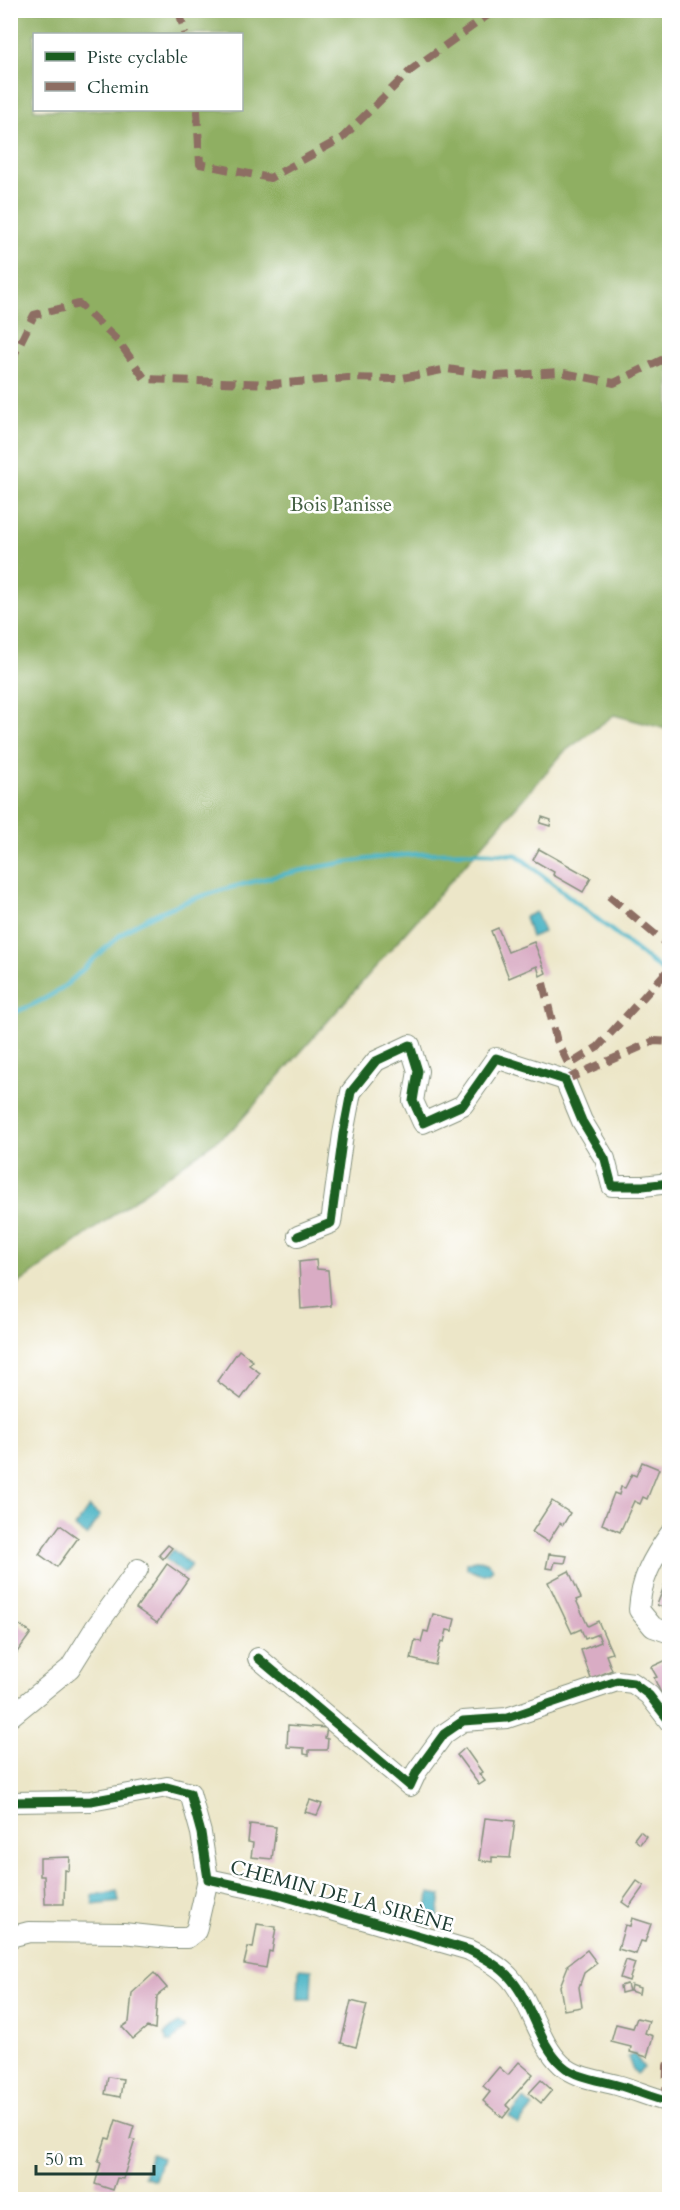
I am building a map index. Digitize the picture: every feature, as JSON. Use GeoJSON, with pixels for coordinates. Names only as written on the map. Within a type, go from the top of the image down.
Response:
{"type":"FeatureCollection","features":[{"type":"Feature","properties":{"kind":"street"},"geometry":{"type":"LineString","coordinates":[[298,1236],[331,1222],[351,1092],[376,1061],[410,1045],[418,1071],[413,1101],[423,1123],[463,1105],[496,1058],[565,1080],[582,1121],[605,1159],[612,1186],[669,1183]]}},
{"type":"Feature","properties":{"kind":"street"},"geometry":{"type":"LineString","coordinates":[[669,1534],[653,1558],[641,1590],[639,1610],[654,1627],[669,1633]]}},
{"type":"Feature","properties":{"kind":"street"},"geometry":{"type":"LineString","coordinates":[[10,1717],[70,1668],[95,1628],[138,1569]]}},
{"type":"Feature","properties":{"kind":"street"},"geometry":{"type":"LineString","coordinates":[[258,1658],[410,1786],[417,1771],[444,1734],[463,1721],[507,1718],[617,1681],[633,1683],[649,1695],[669,1722]]}},
{"type":"Feature","properties":{"kind":"street","name":"CHEMIN DE LA SIRÈNE"},"geometry":{"type":"LineString","coordinates":[[10,1802],[91,1801],[167,1787],[190,1793],[201,1833],[208,1879],[196,1931],[187,1938],[123,1933],[29,1932],[10,1937]]}},
{"type":"Feature","properties":{"kind":"street","name":"CHEMIN DE LA SIRÈNE"},"geometry":{"type":"LineString","coordinates":[[208,1879],[273,1893],[470,1950],[492,1962],[510,1978],[524,1999],[541,2033],[563,2066],[590,2078],[669,2102]]}},
{"type":"Feature","properties":{"kind":"green space","name":"Bois Panisse"},"geometry":{"type":"Polygon","coordinates":[[[11,10],[669,11],[670,730],[614,715],[564,752],[235,1127],[11,1289],[11,10]]]}},
{"type":"Feature","properties":{"kind":"water"},"geometry":{"type":"Polygon","coordinates":[[[536,912],[544,932],[531,937],[525,917],[536,912]]]}},
{"type":"Feature","properties":{"kind":"water"},"geometry":{"type":"Polygon","coordinates":[[[89,1507],[100,1516],[87,1536],[75,1527],[89,1507]]]}},
{"type":"Feature","properties":{"kind":"water"},"geometry":{"type":"Polygon","coordinates":[[[173,1550],[191,1565],[184,1574],[165,1559],[173,1550]]]}},
{"type":"Feature","properties":{"kind":"water"},"geometry":{"type":"Polygon","coordinates":[[[475,1560],[486,1562],[493,1569],[484,1574],[467,1568],[467,1563],[475,1560]]]}},
{"type":"Feature","properties":{"kind":"water"},"geometry":{"type":"Polygon","coordinates":[[[117,1891],[119,1902],[93,1905],[92,1895],[117,1891]]]}},
{"type":"Feature","properties":{"kind":"water"},"geometry":{"type":"Polygon","coordinates":[[[429,1893],[441,1895],[438,1918],[426,1918],[429,1893]]]}},
{"type":"Feature","properties":{"kind":"water"},"geometry":{"type":"Polygon","coordinates":[[[299,1969],[312,1970],[311,1999],[298,1999],[299,1969]]]}},
{"type":"Feature","properties":{"kind":"water"},"geometry":{"type":"Polygon","coordinates":[[[178,2023],[184,2027],[184,2030],[171,2042],[167,2042],[164,2034],[178,2023]]]}},
{"type":"Feature","properties":{"kind":"water"},"geometry":{"type":"Polygon","coordinates":[[[634,2054],[644,2068],[637,2074],[628,2057],[634,2054]]]}},
{"type":"Feature","properties":{"kind":"water"},"geometry":{"type":"Polygon","coordinates":[[[524,2099],[533,2107],[518,2125],[509,2117],[524,2099]]]}},
{"type":"Feature","properties":{"kind":"water"},"geometry":{"type":"Polygon","coordinates":[[[151,2154],[162,2158],[155,2180],[144,2176],[151,2154]]]}},
{"type":"Feature","properties":{"kind":"building"},"geometry":{"type":"Polygon","coordinates":[[[542,817],[551,820],[550,826],[540,823],[542,817]]]}},
{"type":"Feature","properties":{"kind":"building"},"geometry":{"type":"Polygon","coordinates":[[[539,849],[591,878],[583,892],[553,875],[554,872],[533,860],[539,849]]]}},
{"type":"Feature","properties":{"kind":"building"},"geometry":{"type":"Polygon","coordinates":[[[498,928],[508,952],[534,942],[546,973],[540,976],[537,966],[509,978],[491,931],[498,928]]]}},
{"type":"Feature","properties":{"kind":"building"},"geometry":{"type":"Polygon","coordinates":[[[316,1260],[317,1269],[328,1270],[331,1306],[301,1309],[299,1262],[316,1260]]]}},
{"type":"Feature","properties":{"kind":"building"},"geometry":{"type":"Polygon","coordinates":[[[239,1350],[253,1361],[249,1365],[260,1373],[241,1399],[217,1381],[239,1350]]]}},
{"type":"Feature","properties":{"kind":"building"},"geometry":{"type":"Polygon","coordinates":[[[642,1462],[659,1469],[647,1499],[643,1497],[640,1504],[634,1501],[620,1532],[602,1524],[614,1493],[619,1495],[621,1487],[625,1488],[632,1474],[636,1476],[642,1462]]]}},
{"type":"Feature","properties":{"kind":"building"},"geometry":{"type":"Polygon","coordinates":[[[552,1501],[570,1513],[563,1525],[560,1523],[548,1542],[532,1532],[552,1501]]]}},
{"type":"Feature","properties":{"kind":"building"},"geometry":{"type":"Polygon","coordinates":[[[60,1525],[78,1538],[57,1567],[39,1554],[60,1525]]]}},
{"type":"Feature","properties":{"kind":"building"},"geometry":{"type":"Polygon","coordinates":[[[168,1545],[172,1548],[163,1559],[159,1555],[168,1545]]]}},
{"type":"Feature","properties":{"kind":"building"},"geometry":{"type":"Polygon","coordinates":[[[549,1554],[567,1556],[565,1563],[555,1562],[553,1569],[546,1568],[549,1554]]]}},
{"type":"Feature","properties":{"kind":"building"},"geometry":{"type":"Polygon","coordinates":[[[167,1564],[188,1579],[157,1623],[136,1608],[167,1564]]]}},
{"type":"Feature","properties":{"kind":"building"},"geometry":{"type":"Polygon","coordinates":[[[569,1571],[581,1598],[576,1600],[588,1626],[598,1621],[612,1653],[606,1655],[612,1670],[591,1679],[581,1650],[601,1642],[598,1634],[585,1639],[581,1629],[572,1633],[548,1582],[569,1571]]]}},
{"type":"Feature","properties":{"kind":"building"},"geometry":{"type":"Polygon","coordinates":[[[666,1581],[669,1582],[669,1609],[657,1605],[666,1581]]]}},
{"type":"Feature","properties":{"kind":"building"},"geometry":{"type":"Polygon","coordinates":[[[433,1614],[455,1619],[452,1631],[447,1630],[444,1642],[441,1641],[435,1665],[411,1659],[415,1640],[421,1642],[424,1631],[428,1632],[433,1614]]]}},
{"type":"Feature","properties":{"kind":"building"},"geometry":{"type":"Polygon","coordinates":[[[10,1619],[31,1633],[10,1662],[10,1619]]]}},
{"type":"Feature","properties":{"kind":"building"},"geometry":{"type":"Polygon","coordinates":[[[669,1659],[669,1705],[667,1706],[651,1667],[669,1659]]]}},
{"type":"Feature","properties":{"kind":"building"},"geometry":{"type":"Polygon","coordinates":[[[288,1725],[327,1728],[325,1738],[328,1739],[327,1750],[309,1750],[309,1755],[304,1754],[304,1748],[287,1747],[288,1725]]]}},
{"type":"Feature","properties":{"kind":"building"},"geometry":{"type":"Polygon","coordinates":[[[465,1748],[482,1772],[479,1774],[485,1781],[479,1785],[457,1755],[465,1748]]]}},
{"type":"Feature","properties":{"kind":"building"},"geometry":{"type":"Polygon","coordinates":[[[310,1800],[322,1804],[317,1815],[305,1812],[310,1800]]]}},
{"type":"Feature","properties":{"kind":"building"},"geometry":{"type":"Polygon","coordinates":[[[485,1818],[515,1821],[510,1858],[492,1857],[492,1862],[479,1860],[485,1818]]]}},
{"type":"Feature","properties":{"kind":"building"},"geometry":{"type":"Polygon","coordinates":[[[250,1824],[276,1827],[272,1859],[251,1857],[253,1843],[248,1842],[250,1824]]]}},
{"type":"Feature","properties":{"kind":"building"},"geometry":{"type":"Polygon","coordinates":[[[640,1831],[646,1836],[640,1844],[634,1839],[640,1831]]]}},
{"type":"Feature","properties":{"kind":"building"},"geometry":{"type":"Polygon","coordinates":[[[70,1857],[69,1871],[65,1870],[64,1904],[45,1904],[44,1876],[40,1876],[40,1858],[70,1857]]]}},
{"type":"Feature","properties":{"kind":"building"},"geometry":{"type":"Polygon","coordinates":[[[637,1881],[644,1886],[629,1907],[622,1902],[637,1881]]]}},
{"type":"Feature","properties":{"kind":"building"},"geometry":{"type":"Polygon","coordinates":[[[632,1918],[651,1924],[645,1942],[641,1941],[636,1954],[618,1949],[625,1925],[630,1926],[632,1918]]]}},
{"type":"Feature","properties":{"kind":"building"},"geometry":{"type":"Polygon","coordinates":[[[257,1924],[276,1927],[272,1952],[269,1951],[266,1968],[244,1964],[248,1947],[253,1948],[257,1924]]]}},
{"type":"Feature","properties":{"kind":"building"},"geometry":{"type":"Polygon","coordinates":[[[587,1950],[597,1963],[584,1973],[579,1987],[582,2007],[564,2010],[560,1986],[567,1965],[587,1950]]]}},
{"type":"Feature","properties":{"kind":"building"},"geometry":{"type":"Polygon","coordinates":[[[626,1960],[635,1963],[629,1981],[620,1978],[626,1960]]]}},
{"type":"Feature","properties":{"kind":"building"},"geometry":{"type":"Polygon","coordinates":[[[154,1973],[167,1988],[157,1996],[155,2029],[147,2027],[133,2039],[122,2027],[129,2022],[132,1993],[154,1973]]]}},
{"type":"Feature","properties":{"kind":"building"},"geometry":{"type":"Polygon","coordinates":[[[627,1984],[629,1991],[621,1993],[620,1986],[627,1984]]]}},
{"type":"Feature","properties":{"kind":"building"},"geometry":{"type":"Polygon","coordinates":[[[631,1985],[640,1988],[639,1994],[630,1991],[631,1985]]]}},
{"type":"Feature","properties":{"kind":"building"},"geometry":{"type":"Polygon","coordinates":[[[351,2001],[367,2005],[356,2047],[341,2043],[351,2001]]]}},
{"type":"Feature","properties":{"kind":"building"},"geometry":{"type":"Polygon","coordinates":[[[637,2018],[649,2021],[645,2033],[653,2036],[647,2057],[630,2052],[631,2047],[611,2042],[616,2024],[633,2028],[637,2018]]]}},
{"type":"Feature","properties":{"kind":"building"},"geometry":{"type":"Polygon","coordinates":[[[519,2062],[533,2074],[506,2105],[510,2109],[503,2118],[483,2101],[490,2092],[483,2086],[499,2067],[508,2075],[519,2062]]]}},
{"type":"Feature","properties":{"kind":"building"},"geometry":{"type":"Polygon","coordinates":[[[108,2077],[123,2079],[120,2097],[105,2094],[108,2077]]]}},
{"type":"Feature","properties":{"kind":"building"},"geometry":{"type":"Polygon","coordinates":[[[541,2080],[552,2090],[541,2103],[529,2093],[541,2080]]]}},
{"type":"Feature","properties":{"kind":"building"},"geometry":{"type":"Polygon","coordinates":[[[116,2120],[134,2126],[130,2139],[135,2140],[123,2179],[117,2178],[113,2190],[95,2184],[101,2163],[98,2162],[106,2138],[110,2139],[116,2120]]]}},
{"type":"Feature","properties":{"kind":"waterway"},"geometry":{"type":"LineString","coordinates":[[10,1014],[61,989],[130,928],[154,915],[198,897],[323,866],[420,854],[517,855],[670,977]]}},
{"type":"Feature","properties":{"kind":"marked path"},"geometry":{"type":"LineString","coordinates":[[179,10],[185,33]]}},
{"type":"Feature","properties":{"kind":"marked path"},"geometry":{"type":"LineString","coordinates":[[197,111],[200,164],[270,178],[342,138],[411,70],[495,10]]}},
{"type":"Feature","properties":{"kind":"marked path"},"geometry":{"type":"LineString","coordinates":[[10,363],[34,315],[79,304],[119,342],[145,379],[272,384],[348,378],[397,379],[447,369],[496,376],[559,372],[614,383],[670,356]]}},
{"type":"Feature","properties":{"kind":"marked path"},"geometry":{"type":"LineString","coordinates":[[609,896],[670,947]]}},
{"type":"Feature","properties":{"kind":"marked path"},"geometry":{"type":"LineString","coordinates":[[543,983],[556,1038],[569,1065],[598,1047],[670,968]]}},
{"type":"Feature","properties":{"kind":"marked path"},"geometry":{"type":"LineString","coordinates":[[565,1080],[654,1041],[670,1042]]}},
{"type":"Feature","properties":{"kind":"marked path"},"geometry":{"type":"LineString","coordinates":[[666,2101],[667,2066],[670,2056]]}},
{"type":"Feature","properties":{"kind":"cycle path"},"geometry":{"type":"LineString","coordinates":[[298,1236],[331,1223],[351,1092],[376,1061],[410,1045],[418,1071],[413,1101],[423,1123],[463,1105],[496,1058],[565,1080],[582,1121],[605,1159],[612,1186],[670,1183]]}},
{"type":"Feature","properties":{"kind":"cycle path"},"geometry":{"type":"LineString","coordinates":[[258,1658],[410,1786],[417,1771],[444,1734],[463,1721],[507,1718],[617,1681],[633,1683],[649,1695],[670,1722]]}},
{"type":"Feature","properties":{"kind":"cycle path"},"geometry":{"type":"LineString","coordinates":[[10,1802],[91,1801],[167,1787],[190,1793],[201,1833],[208,1879],[273,1893],[469,1950],[507,1974],[524,1999],[547,2046],[562,2065],[581,2076],[670,2102]]}}]}
